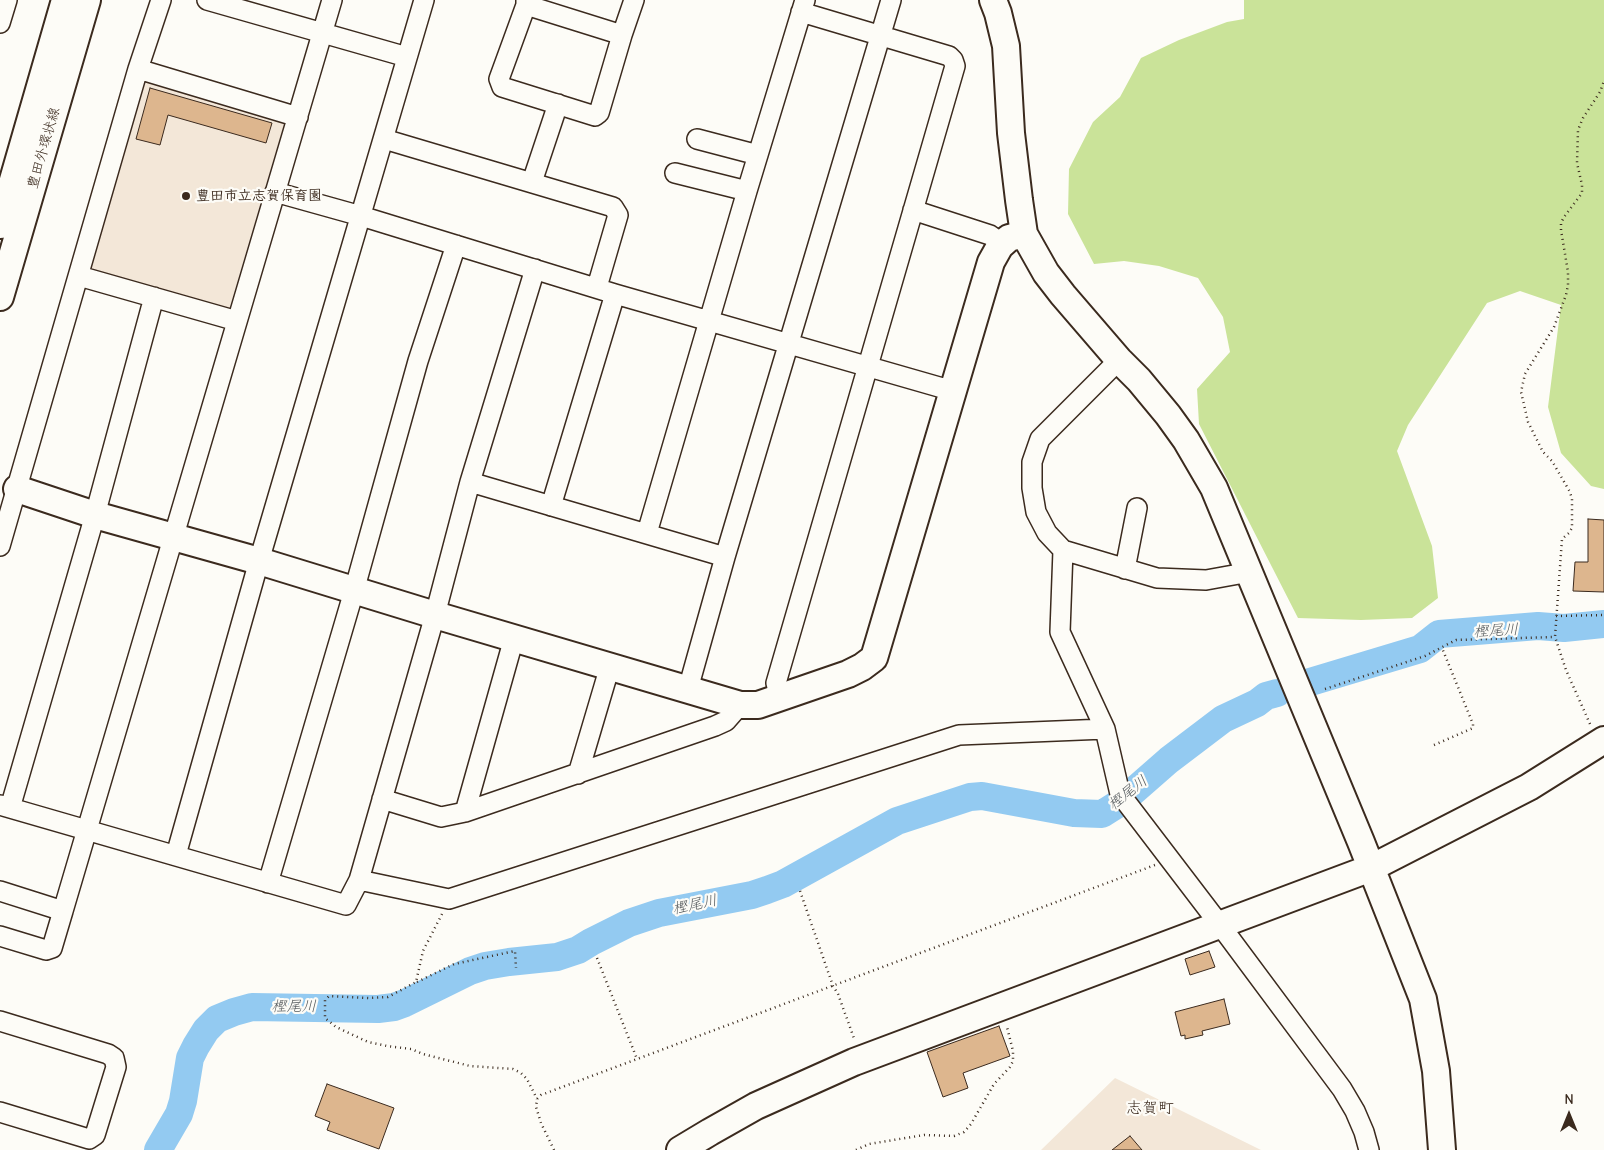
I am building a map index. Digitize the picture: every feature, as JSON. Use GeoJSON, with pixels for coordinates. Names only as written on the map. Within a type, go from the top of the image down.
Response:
{"type":"FeatureCollection","features":[{"type":"Feature","properties":{"kind":"street"},"geometry":{"type":"LineString","coordinates":[[0,23],[7,0]]}},
{"type":"Feature","properties":{"kind":"street","name":"豊田外環状線"},"geometry":{"type":"LineString","coordinates":[[0,225],[66,0]]}},
{"type":"Feature","properties":{"kind":"street","name":"豊田外環状線"},"geometry":{"type":"LineString","coordinates":[[0,297],[87,0]]}},
{"type":"Feature","properties":{"kind":"street"},"geometry":{"type":"LineString","coordinates":[[0,546],[8,486],[79,276],[138,69],[161,0]]}},
{"type":"Feature","properties":{"kind":"street"},"geometry":{"type":"LineString","coordinates":[[207,0],[246,5],[323,32],[408,58]]}},
{"type":"Feature","properties":{"kind":"street"},"geometry":{"type":"LineString","coordinates":[[0,936],[46,950],[52,948],[332,0]]}},
{"type":"Feature","properties":{"kind":"street"},"geometry":{"type":"LineString","coordinates":[[176,855],[259,561],[424,0]]}},
{"type":"Feature","properties":{"kind":"street"},"geometry":{"type":"LineString","coordinates":[[622,35],[526,3],[500,79],[500,84],[502,87],[592,116],[599,113],[634,0]]}},
{"type":"Feature","properties":{"kind":"street"},"geometry":{"type":"LineString","coordinates":[[688,690],[725,557],[891,0]]}},
{"type":"Feature","properties":{"kind":"street"},"geometry":{"type":"LineString","coordinates":[[8,486],[95,515],[259,561],[435,616],[740,705],[752,706],[780,699],[862,668],[874,658],[991,262],[1014,239],[1019,200],[1011,133],[1006,46],[998,12],[993,0]]}},
{"type":"Feature","properties":{"kind":"street"},"geometry":{"type":"LineString","coordinates":[[647,533],[803,6],[880,36],[949,56],[955,66],[776,683],[780,699]]}},
{"type":"Feature","properties":{"kind":"street"},"geometry":{"type":"LineString","coordinates":[[138,69],[298,117]]}},
{"type":"Feature","properties":{"kind":"street"},"geometry":{"type":"LineString","coordinates":[[532,182],[558,104]]}},
{"type":"Feature","properties":{"kind":"street"},"geometry":{"type":"LineString","coordinates":[[384,139],[613,207],[618,215],[597,287]]}},
{"type":"Feature","properties":{"kind":"street"},"geometry":{"type":"LineString","coordinates":[[697,139],[758,155]]}},
{"type":"Feature","properties":{"kind":"street"},"geometry":{"type":"LineString","coordinates":[[674,173],[747,191]]}},
{"type":"Feature","properties":{"kind":"street"},"geometry":{"type":"LineString","coordinates":[[275,192],[361,216],[615,294],[953,391]]}},
{"type":"Feature","properties":{"kind":"street"},"geometry":{"type":"LineString","coordinates":[[913,210],[990,235],[1014,239],[1046,273],[1119,360],[1140,380],[1186,440],[1214,488],[1362,842],[1423,999],[1436,1071],[1442,1150]]}},
{"type":"Feature","properties":{"kind":"street"},"geometry":{"type":"LineString","coordinates":[[268,883],[354,591],[418,361],[456,245]]}},
{"type":"Feature","properties":{"kind":"street"},"geometry":{"type":"LineString","coordinates":[[154,297],[95,515],[5,807],[176,855],[346,906],[359,880],[435,616],[470,482],[535,269]]}},
{"type":"Feature","properties":{"kind":"street"},"geometry":{"type":"LineString","coordinates":[[79,276],[237,322]]}},
{"type":"Feature","properties":{"kind":"street"},"geometry":{"type":"LineString","coordinates":[[551,506],[615,294]]}},
{"type":"Feature","properties":{"kind":"street"},"geometry":{"type":"LineString","coordinates":[[1119,360],[1040,439],[1032,462],[1032,488],[1036,512],[1047,533],[1063,550],[1157,578],[1206,580],[1250,572]]}},
{"type":"Feature","properties":{"kind":"street"},"geometry":{"type":"LineString","coordinates":[[470,482],[725,557]]}},
{"type":"Feature","properties":{"kind":"street"},"geometry":{"type":"LineString","coordinates":[[1125,569],[1137,508]]}},
{"type":"Feature","properties":{"kind":"street"},"geometry":{"type":"LineString","coordinates":[[1063,550],[1060,632],[1105,729],[1124,801],[1220,925],[1342,1089],[1355,1111],[1369,1150]]}},
{"type":"Feature","properties":{"kind":"street"},"geometry":{"type":"LineString","coordinates":[[465,812],[514,638]]}},
{"type":"Feature","properties":{"kind":"street"},"geometry":{"type":"LineString","coordinates":[[578,774],[610,666]]}},
{"type":"Feature","properties":{"kind":"street"},"geometry":{"type":"LineString","coordinates":[[382,799],[441,816],[465,812],[715,726],[726,720],[740,705]]}},
{"type":"Feature","properties":{"kind":"street"},"geometry":{"type":"LineString","coordinates":[[359,880],[449,899],[959,736],[1105,729]]}},
{"type":"Feature","properties":{"kind":"street"},"geometry":{"type":"LineString","coordinates":[[680,1150],[756,1106],[861,1059],[1371,868],[1529,787],[1603,741]]}},
{"type":"Feature","properties":{"kind":"street"},"geometry":{"type":"LineString","coordinates":[[0,892],[63,911]]}},
{"type":"Feature","properties":{"kind":"street"},"geometry":{"type":"LineString","coordinates":[[0,1021],[108,1054],[114,1058],[116,1067],[95,1135],[89,1139],[0,1112]]}},
{"type":"Feature","properties":{"kind":"path"},"geometry":{"type":"LineString","coordinates":[[1603,741],[1587,717],[1566,670],[1555,637],[1562,539],[1572,528],[1572,499],[1552,461],[1543,452],[1528,422],[1522,404],[1521,392],[1525,374],[1554,327],[1566,295],[1568,272],[1561,224],[1582,193],[1577,163],[1578,130],[1583,118],[1600,92],[1604,81]]}},
{"type":"Feature","properties":{"kind":"path"},"geometry":{"type":"LineString","coordinates":[[1556,616],[1604,615]]}},
{"type":"Feature","properties":{"kind":"path"},"geometry":{"type":"LineString","coordinates":[[1325,689],[1425,656],[1456,640],[1468,638],[1555,637]]}},
{"type":"Feature","properties":{"kind":"path"},"geometry":{"type":"LineString","coordinates":[[1434,745],[1472,728],[1442,647]]}},
{"type":"Feature","properties":{"kind":"path"},"geometry":{"type":"LineString","coordinates":[[537,1099],[541,1095],[1170,860]]}},
{"type":"Feature","properties":{"kind":"path"},"geometry":{"type":"LineString","coordinates":[[800,891],[861,1059]]}},
{"type":"Feature","properties":{"kind":"path"},"geometry":{"type":"LineString","coordinates":[[416,982],[424,951],[449,899]]}},
{"type":"Feature","properties":{"kind":"path"},"geometry":{"type":"LineString","coordinates":[[516,968],[515,951],[454,964],[388,997],[329,996],[325,1004],[325,1018],[336,1027],[368,1042],[411,1049],[470,1066],[513,1069],[521,1073],[527,1079],[537,1099],[536,1107],[541,1123],[554,1150]]}},
{"type":"Feature","properties":{"kind":"path"},"geometry":{"type":"LineString","coordinates":[[597,958],[637,1059]]}},
{"type":"Feature","properties":{"kind":"path"},"geometry":{"type":"LineString","coordinates":[[856,1150],[869,1144],[924,1135],[954,1136],[964,1132],[994,1084],[1006,1072],[1013,1061],[1013,1051],[1000,1006]]}},
{"type":"Feature","properties":{"kind":"shaded area","name":"豊田市立志賀保育園"},"geometry":{"type":"Polygon","coordinates":[[[145,79],[285,121],[228,313],[88,270],[145,79]]]}},
{"type":"Feature","properties":{"kind":"shaded area"},"geometry":{"type":"Polygon","coordinates":[[[1115,1078],[1261,1150],[1041,1150],[1115,1078]]]}},
{"type":"Feature","properties":{"kind":"green space"},"geometry":{"type":"Polygon","coordinates":[[[1244,0],[1604,0],[1604,489],[1591,486],[1561,453],[1548,407],[1561,305],[1520,291],[1487,303],[1408,425],[1397,451],[1432,546],[1438,598],[1412,618],[1361,620],[1298,618],[1199,424],[1197,389],[1230,352],[1223,317],[1198,278],[1159,266],[1124,261],[1094,264],[1068,214],[1069,169],[1093,122],[1120,97],[1141,58],[1179,40],[1227,22],[1244,19],[1244,0]]]}},
{"type":"Feature","properties":{"kind":"building"},"geometry":{"type":"Polygon","coordinates":[[[150,88],[272,123],[266,143],[168,115],[160,145],[136,139],[150,88]]]}},
{"type":"Feature","properties":{"kind":"building"},"geometry":{"type":"Polygon","coordinates":[[[1588,519],[1604,520],[1604,592],[1573,591],[1575,562],[1588,562],[1588,519]]]}},
{"type":"Feature","properties":{"kind":"building"},"geometry":{"type":"Polygon","coordinates":[[[1209,951],[1215,967],[1190,975],[1185,959],[1209,951]]]}},
{"type":"Feature","properties":{"kind":"building"},"geometry":{"type":"Polygon","coordinates":[[[1224,999],[1230,1024],[1202,1031],[1203,1035],[1185,1039],[1185,1035],[1181,1036],[1175,1012],[1224,999]]]}},
{"type":"Feature","properties":{"kind":"building"},"geometry":{"type":"Polygon","coordinates":[[[999,1026],[1010,1056],[963,1073],[968,1088],[943,1097],[927,1052],[999,1026]]]}},
{"type":"Feature","properties":{"kind":"building"},"geometry":{"type":"Polygon","coordinates":[[[327,1084],[394,1108],[379,1149],[327,1130],[330,1122],[315,1116],[327,1084]]]}},
{"type":"Feature","properties":{"kind":"building"},"geometry":{"type":"Polygon","coordinates":[[[1130,1136],[1142,1150],[1112,1150],[1130,1136]]]}},
{"type":"Feature","properties":{"kind":"waterway","name":"樫尾川"},"geometry":{"type":"LineString","coordinates":[[1307,683],[1420,649],[1439,634],[1538,626],[1564,628],[1604,624]]}},
{"type":"Feature","properties":{"kind":"waterway","name":"樫尾川"},"geometry":{"type":"LineString","coordinates":[[158,1150],[179,1114],[190,1058],[196,1046],[206,1030],[217,1019],[234,1012],[252,1007],[378,1009],[394,1007],[470,971],[485,966],[557,957],[578,950],[629,923],[659,913],[752,895],[767,890],[783,884],[897,821],[970,797],[982,796],[1074,813],[1102,814],[1121,802],[1169,760],[1223,719],[1257,703],[1266,696],[1277,693]]}},
{"type":"Feature","properties":{"kind":"place","name":"豊田市立志賀保育園"},"geometry":{"type":"Point","coordinates":[186,196]}},
{"type":"Feature","properties":{"kind":"district","name":"志賀町"},"geometry":{"type":"Point","coordinates":[1150,1108]}}]}
